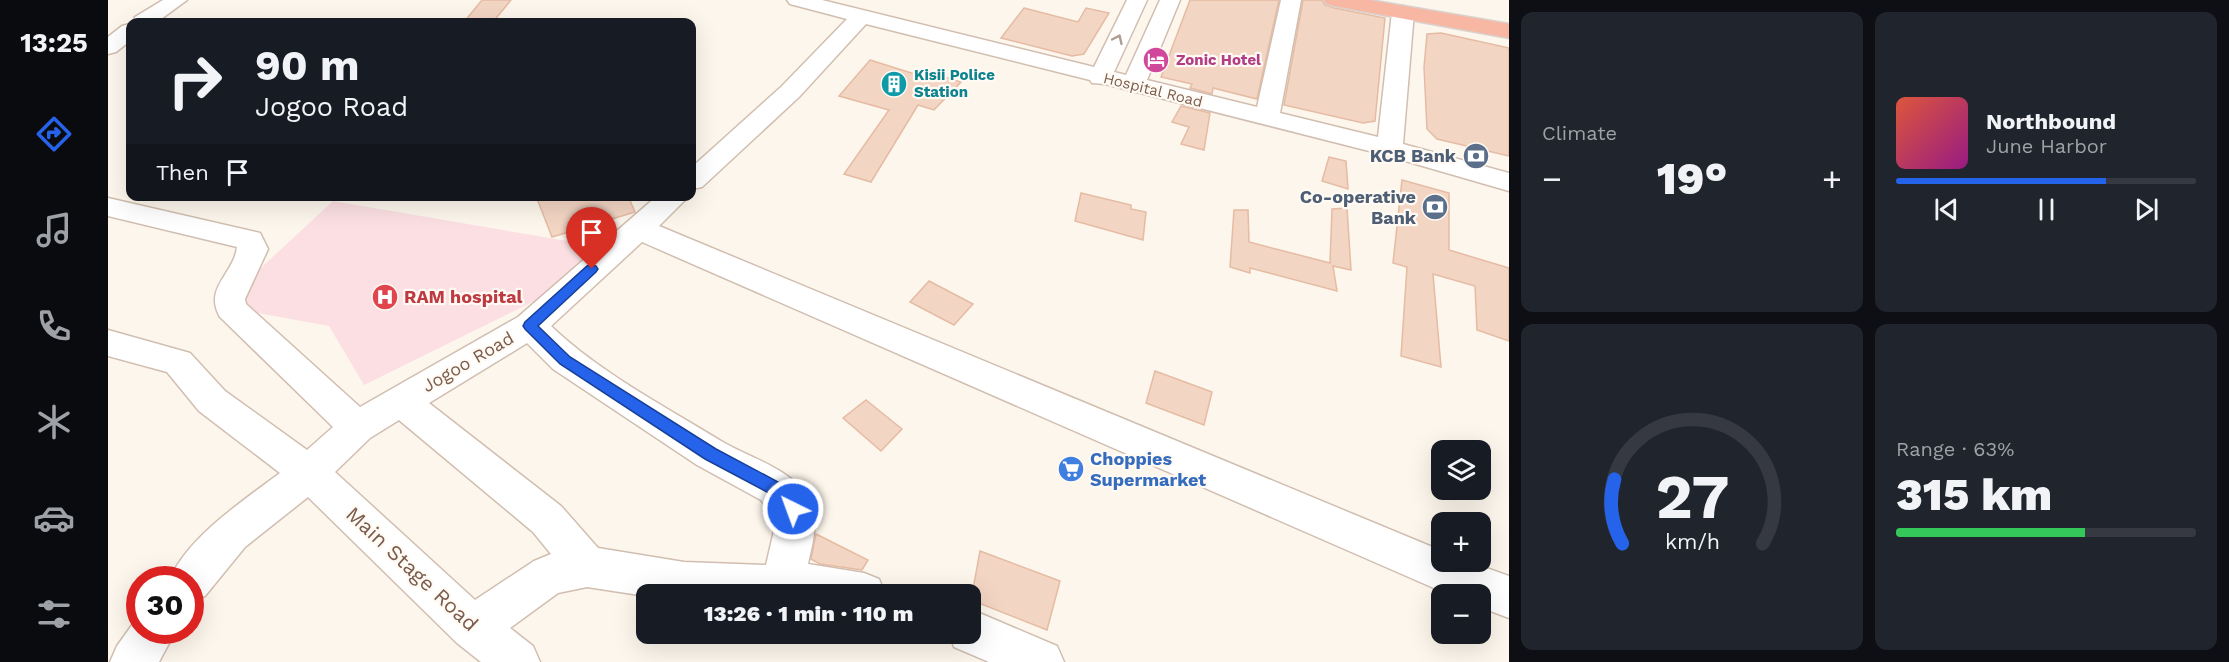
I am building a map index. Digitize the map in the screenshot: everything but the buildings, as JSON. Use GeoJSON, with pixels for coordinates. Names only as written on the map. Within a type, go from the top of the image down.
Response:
{"type":"FeatureCollection","features":[{"type":"Feature","properties":{"kind":"highway"},"geometry":{"type":"LineString","coordinates":[[1334,0],[1509,30]]}},
{"type":"Feature","properties":{"kind":"street"},"geometry":{"type":"LineString","coordinates":[[150,18],[177,0]]}},
{"type":"Feature","properties":{"kind":"street","name":"Hospital Road"},"geometry":{"type":"LineString","coordinates":[[797,0],[1100,78],[1390,148],[1509,182]]}},
{"type":"Feature","properties":{"kind":"street"},"geometry":{"type":"LineString","coordinates":[[1100,78],[1137,0]]}},
{"type":"Feature","properties":{"kind":"street"},"geometry":{"type":"LineString","coordinates":[[1133,85],[1170,0]]}},
{"type":"Feature","properties":{"kind":"street"},"geometry":{"type":"LineString","coordinates":[[1267,118],[1291,0]]}},
{"type":"Feature","properties":{"kind":"street"},"geometry":{"type":"LineString","coordinates":[[1390,148],[1403,12]]}},
{"type":"Feature","properties":{"kind":"street"},"geometry":{"type":"LineString","coordinates":[[696,178],[790,92],[860,18]]}},
{"type":"Feature","properties":{"kind":"street"},"geometry":{"type":"LineString","coordinates":[[108,47],[126,34]]}},
{"type":"Feature","properties":{"kind":"street","name":"Jogoo Road"},"geometry":{"type":"LineString","coordinates":[[204,566],[231,534],[309,473],[357,427],[530,326],[607,254],[670,201]]}},
{"type":"Feature","properties":{"kind":"street"},"geometry":{"type":"LineString","coordinates":[[108,207],[250,240],[253,249],[230,298],[231,309],[357,427]]}},
{"type":"Feature","properties":{"kind":"street"},"geometry":{"type":"LineString","coordinates":[[639,229],[1458,578],[1509,597]]}},
{"type":"Feature","properties":{"kind":"street"},"geometry":{"type":"LineString","coordinates":[[530,326],[565,360],[710,454],[775,488],[793,509],[796,522],[783,584]]}},
{"type":"Feature","properties":{"kind":"street","name":"Main Stage Road"},"geometry":{"type":"LineString","coordinates":[[108,343],[178,362],[212,401],[309,473],[472,627],[517,662]]}},
{"type":"Feature","properties":{"kind":"street"},"geometry":{"type":"LineString","coordinates":[[401,401],[547,519],[587,567]]}},
{"type":"Feature","properties":{"kind":"street"},"geometry":{"type":"LineString","coordinates":[[472,627],[549,574],[587,567],[629,572],[684,584]]}},
{"type":"Feature","properties":{"kind":"street"},"geometry":{"type":"LineString","coordinates":[[792,584],[808,584]]}},
{"type":"Feature","properties":{"kind":"street"},"geometry":{"type":"LineString","coordinates":[[981,636],[1041,662]]}},
{"type":"Feature","properties":{"kind":"street"},"geometry":{"type":"LineString","coordinates":[[133,662],[145,644]]}},
{"type":"Feature","properties":{"kind":"shaded area","name":"RAM hospital"},"geometry":{"type":"Polygon","coordinates":[[[333,201],[602,247],[559,289],[364,385],[329,326],[220,306],[333,201]]]}},
{"type":"Feature","properties":{"kind":"place","name":"Zonic Hotel"},"geometry":{"type":"Point","coordinates":[1156,60]}},
{"type":"Feature","properties":{"kind":"place","name":"Kisii Police Station"},"geometry":{"type":"Point","coordinates":[894,84]}},
{"type":"Feature","properties":{"kind":"place","name":"KCB Bank"},"geometry":{"type":"Point","coordinates":[1476,156]}},
{"type":"Feature","properties":{"kind":"place","name":"Co-operative Bank"},"geometry":{"type":"Point","coordinates":[1435,207]}},
{"type":"Feature","properties":{"kind":"place","name":"RAM hospital"},"geometry":{"type":"Point","coordinates":[385,297]}},
{"type":"Feature","properties":{"kind":"place","name":"Choppies Supermarket"},"geometry":{"type":"Point","coordinates":[1071,469]}},
{"type":"Feature","properties":{"kind":"route"},"geometry":{"type":"LineString","coordinates":[[592,269],[530,326],[565,360],[710,454],[775,488],[793,509]]}}]}
